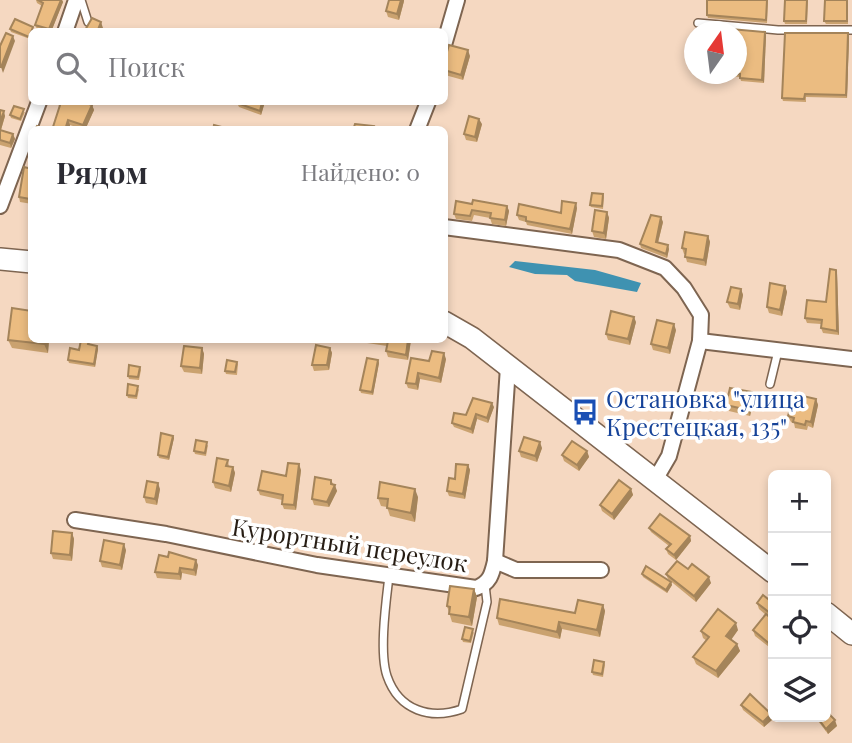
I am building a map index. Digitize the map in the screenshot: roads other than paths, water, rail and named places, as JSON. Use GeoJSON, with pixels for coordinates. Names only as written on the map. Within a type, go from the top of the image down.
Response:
{"type":"FeatureCollection","features":[{"type":"Feature","properties":{"kind":"main road"},"geometry":{"type":"LineString","coordinates":[[0,259],[28,262]]}},
{"type":"Feature","properties":{"kind":"main road"},"geometry":{"type":"LineString","coordinates":[[448,325],[508,367],[768,568]]}},
{"type":"Feature","properties":{"kind":"main road"},"geometry":{"type":"LineString","coordinates":[[831,617],[852,634]]}},
{"type":"Feature","properties":{"kind":"street"},"geometry":{"type":"LineString","coordinates":[[67,28],[78,0]]}},
{"type":"Feature","properties":{"kind":"street"},"geometry":{"type":"LineString","coordinates":[[448,32],[457,0]]}},
{"type":"Feature","properties":{"kind":"street"},"geometry":{"type":"LineString","coordinates":[[30,126],[38,105]]}},
{"type":"Feature","properties":{"kind":"street"},"geometry":{"type":"LineString","coordinates":[[418,126],[427,105]]}},
{"type":"Feature","properties":{"kind":"street"},"geometry":{"type":"LineString","coordinates":[[0,206],[28,131]]}},
{"type":"Feature","properties":{"kind":"street"},"geometry":{"type":"LineString","coordinates":[[448,228],[619,250],[665,268],[684,288],[701,315],[700,341],[669,456],[655,480]]}},
{"type":"Feature","properties":{"kind":"street"},"geometry":{"type":"LineString","coordinates":[[700,341],[852,359]]}},
{"type":"Feature","properties":{"kind":"street"},"geometry":{"type":"LineString","coordinates":[[495,561],[508,367]]}},
{"type":"Feature","properties":{"kind":"street","name":"Курортный переулок"},"geometry":{"type":"LineString","coordinates":[[75,520],[166,534],[317,565],[476,588],[485,584],[492,576],[495,561],[516,570],[601,570]]}},
{"type":"Feature","properties":{"kind":"lane"},"geometry":{"type":"LineString","coordinates":[[78,0],[84,3],[88,22]]}},
{"type":"Feature","properties":{"kind":"lane"},"geometry":{"type":"LineString","coordinates":[[747,27],[852,30]]}},
{"type":"Feature","properties":{"kind":"lane"},"geometry":{"type":"LineString","coordinates":[[769,384],[778,350]]}},
{"type":"Feature","properties":{"kind":"lane"},"geometry":{"type":"LineString","coordinates":[[389,576],[384,621],[387,676],[404,702],[419,712],[443,716],[463,709],[487,602],[485,584]]}},
{"type":"Feature","properties":{"kind":"water"},"geometry":{"type":"Polygon","coordinates":[[[515,261],[595,270],[641,283],[637,292],[575,281],[567,275],[535,274],[509,267],[515,261]]]}},
{"type":"Feature","properties":{"kind":"place","name":"Остановка \"улица Крестецкая, 135\""},"geometry":{"type":"Point","coordinates":[585,412]}}]}
